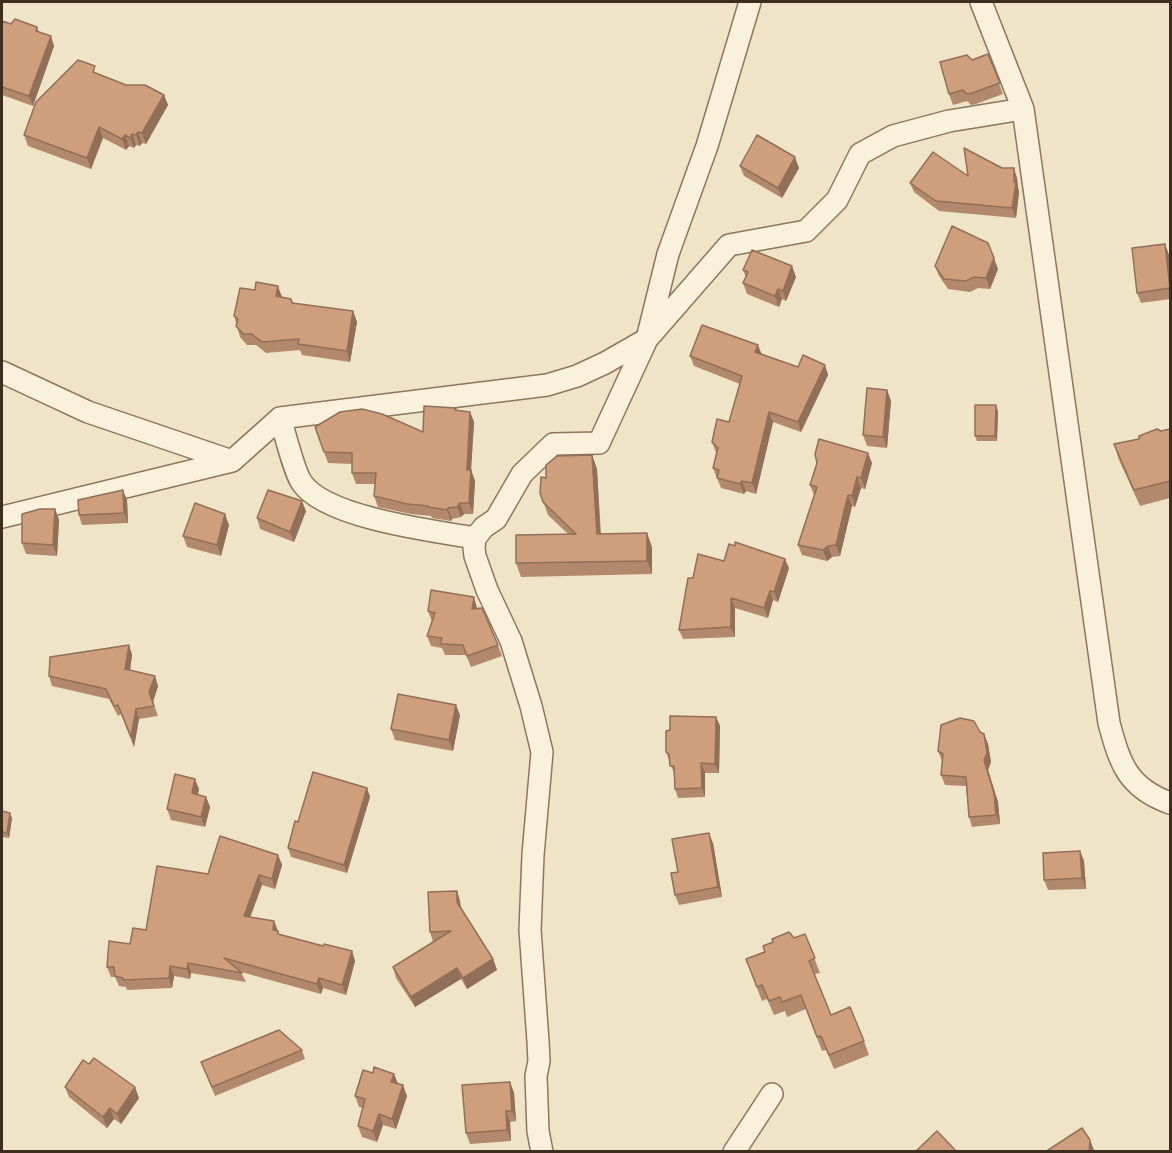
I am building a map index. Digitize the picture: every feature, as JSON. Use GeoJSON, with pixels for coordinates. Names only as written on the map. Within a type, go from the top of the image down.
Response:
{"type":"FeatureCollection","features":[{"type":"Feature","properties":{"kind":"street"},"geometry":{"type":"LineString","coordinates":[[542,1152],[538,1131],[536,1076],[539,1061],[530,930],[533,855],[542,752],[511,641],[475,556],[475,538],[484,527],[496,519],[522,474],[553,444],[599,443],[647,339],[668,254],[707,146],[750,2]]}},
{"type":"Feature","properties":{"kind":"street"},"geometry":{"type":"LineString","coordinates":[[981,2],[1023,109],[1109,723],[1119,759],[1137,786],[1170,803]]}},
{"type":"Feature","properties":{"kind":"street"},"geometry":{"type":"LineString","coordinates":[[2,517],[232,461],[280,418],[547,385],[577,376],[647,339],[729,245],[806,231],[837,200],[860,154],[893,136],[949,121],[1023,109]]}},
{"type":"Feature","properties":{"kind":"street"},"geometry":{"type":"LineString","coordinates":[[2,372],[88,412],[232,461]]}},
{"type":"Feature","properties":{"kind":"street"},"geometry":{"type":"LineString","coordinates":[[280,418],[300,482],[309,492],[327,503],[355,513],[409,527],[475,538]]}},
{"type":"Feature","properties":{"kind":"street"},"geometry":{"type":"LineString","coordinates":[[734,1152],[771,1094]]}},
{"type":"Feature","properties":{"kind":"building"},"geometry":{"type":"Polygon","coordinates":[[[15,19],[37,27],[36,31],[51,36],[29,96],[2,87],[2,21],[11,24],[15,19]]]}},
{"type":"Feature","properties":{"kind":"building"},"geometry":{"type":"Polygon","coordinates":[[[988,54],[1000,83],[972,93],[967,94],[963,90],[949,94],[940,62],[967,55],[972,60],[988,54]]]}},
{"type":"Feature","properties":{"kind":"building"},"geometry":{"type":"Polygon","coordinates":[[[78,60],[95,66],[93,72],[126,85],[145,85],[164,95],[142,133],[132,134],[130,138],[125,135],[122,139],[99,127],[87,158],[24,135],[36,102],[78,60]]]}},
{"type":"Feature","properties":{"kind":"building"},"geometry":{"type":"Polygon","coordinates":[[[757,135],[795,157],[778,188],[740,166],[757,135]]]}},
{"type":"Feature","properties":{"kind":"building"},"geometry":{"type":"Polygon","coordinates":[[[964,148],[1002,168],[1014,168],[1014,182],[1016,183],[1012,208],[936,201],[910,183],[933,152],[968,176],[964,148]]]}},
{"type":"Feature","properties":{"kind":"building"},"geometry":{"type":"Polygon","coordinates":[[[952,226],[988,243],[994,258],[986,278],[974,277],[966,281],[944,279],[935,266],[952,226]]]}},
{"type":"Feature","properties":{"kind":"building"},"geometry":{"type":"Polygon","coordinates":[[[1165,244],[1170,288],[1137,293],[1132,248],[1165,244]]]}},
{"type":"Feature","properties":{"kind":"building"},"geometry":{"type":"Polygon","coordinates":[[[752,250],[792,266],[783,291],[778,289],[775,296],[743,283],[748,272],[743,270],[752,250]]]}},
{"type":"Feature","properties":{"kind":"building"},"geometry":{"type":"Polygon","coordinates":[[[256,282],[278,286],[276,296],[291,299],[292,303],[353,311],[347,351],[298,344],[299,339],[262,342],[252,334],[243,334],[236,326],[238,319],[234,316],[240,288],[255,290],[256,282]]]}},
{"type":"Feature","properties":{"kind":"building"},"geometry":{"type":"Polygon","coordinates":[[[702,325],[758,345],[755,352],[798,367],[803,355],[825,365],[798,422],[769,412],[752,483],[742,481],[740,484],[717,478],[719,470],[713,468],[718,448],[712,442],[717,419],[729,422],[742,376],[690,356],[702,325]]]}},
{"type":"Feature","properties":{"kind":"building"},"geometry":{"type":"Polygon","coordinates":[[[867,388],[887,390],[883,437],[863,435],[867,388]]]}},
{"type":"Feature","properties":{"kind":"building"},"geometry":{"type":"Polygon","coordinates":[[[975,405],[996,405],[995,436],[975,436],[975,405]]]}},
{"type":"Feature","properties":{"kind":"building"},"geometry":{"type":"Polygon","coordinates":[[[424,406],[456,408],[455,410],[470,412],[467,470],[471,470],[469,503],[460,503],[457,507],[447,510],[374,496],[376,473],[352,473],[352,453],[324,452],[315,427],[340,412],[362,409],[382,414],[423,432],[424,406]]]}},
{"type":"Feature","properties":{"kind":"building"},"geometry":{"type":"Polygon","coordinates":[[[1157,429],[1161,431],[1170,429],[1170,481],[1134,490],[1114,444],[1139,439],[1139,436],[1157,429]]]}},
{"type":"Feature","properties":{"kind":"building"},"geometry":{"type":"Polygon","coordinates":[[[819,439],[868,453],[861,478],[857,477],[852,496],[848,495],[836,545],[828,546],[823,550],[798,545],[817,487],[810,485],[817,463],[815,454],[819,439]]]}},
{"type":"Feature","properties":{"kind":"building"},"geometry":{"type":"Polygon","coordinates":[[[592,455],[597,534],[647,533],[647,561],[516,563],[516,535],[576,534],[543,502],[540,493],[541,477],[546,478],[546,465],[557,456],[592,455]]]}},
{"type":"Feature","properties":{"kind":"building"},"geometry":{"type":"Polygon","coordinates":[[[123,490],[124,513],[79,515],[78,500],[123,490]]]}},
{"type":"Feature","properties":{"kind":"building"},"geometry":{"type":"Polygon","coordinates":[[[268,490],[302,501],[290,532],[257,518],[268,490]]]}},
{"type":"Feature","properties":{"kind":"building"},"geometry":{"type":"Polygon","coordinates":[[[195,503],[225,514],[217,545],[183,536],[195,503]]]}},
{"type":"Feature","properties":{"kind":"building"},"geometry":{"type":"Polygon","coordinates":[[[40,509],[55,509],[53,545],[22,543],[22,514],[40,509]]]}},
{"type":"Feature","properties":{"kind":"building"},"geometry":{"type":"Polygon","coordinates":[[[735,542],[785,559],[774,592],[770,591],[764,608],[731,598],[731,627],[679,630],[688,578],[693,578],[698,554],[724,561],[729,544],[735,546],[735,542]]]}},
{"type":"Feature","properties":{"kind":"building"},"geometry":{"type":"Polygon","coordinates":[[[431,590],[474,597],[472,609],[482,608],[498,645],[467,656],[463,645],[441,644],[442,638],[427,636],[435,613],[428,611],[431,590]]]}},
{"type":"Feature","properties":{"kind":"building"},"geometry":{"type":"Polygon","coordinates":[[[129,645],[125,669],[155,676],[149,692],[154,706],[136,709],[131,737],[118,705],[114,706],[106,689],[49,676],[50,657],[129,645]]]}},
{"type":"Feature","properties":{"kind":"building"},"geometry":{"type":"Polygon","coordinates":[[[398,694],[456,705],[449,740],[391,729],[398,694]]]}},
{"type":"Feature","properties":{"kind":"building"},"geometry":{"type":"Polygon","coordinates":[[[670,716],[716,717],[715,764],[701,763],[702,788],[675,789],[674,766],[670,766],[669,754],[666,752],[666,731],[670,730],[670,716]]]}},
{"type":"Feature","properties":{"kind":"building"},"geometry":{"type":"Polygon","coordinates":[[[960,718],[974,721],[980,732],[984,734],[987,753],[984,760],[994,793],[996,815],[969,817],[966,777],[941,775],[943,754],[938,751],[941,725],[960,718]]]}},
{"type":"Feature","properties":{"kind":"building"},"geometry":{"type":"Polygon","coordinates":[[[313,772],[367,788],[344,865],[288,848],[313,772]]]}},
{"type":"Feature","properties":{"kind":"building"},"geometry":{"type":"Polygon","coordinates":[[[175,774],[195,779],[192,793],[206,797],[201,817],[167,809],[175,774]]]}},
{"type":"Feature","properties":{"kind":"building"},"geometry":{"type":"Polygon","coordinates":[[[2,811],[10,813],[7,833],[2,832],[2,811]]]}},
{"type":"Feature","properties":{"kind":"building"},"geometry":{"type":"Polygon","coordinates":[[[709,833],[718,887],[675,895],[671,873],[678,872],[672,839],[709,833]]]}},
{"type":"Feature","properties":{"kind":"building"},"geometry":{"type":"Polygon","coordinates":[[[220,836],[278,855],[272,879],[259,875],[244,916],[274,921],[273,930],[278,931],[278,934],[352,951],[342,985],[319,978],[317,984],[224,958],[242,973],[188,963],[187,969],[170,966],[169,978],[123,980],[115,976],[114,967],[107,967],[109,941],[130,944],[133,928],[146,930],[157,866],[208,874],[220,836]]]}},
{"type":"Feature","properties":{"kind":"building"},"geometry":{"type":"Polygon","coordinates":[[[1080,851],[1082,878],[1044,880],[1043,853],[1080,851]]]}},
{"type":"Feature","properties":{"kind":"building"},"geometry":{"type":"Polygon","coordinates":[[[457,891],[457,902],[493,959],[463,978],[457,968],[411,997],[393,967],[451,931],[430,932],[428,892],[457,891]]]}},
{"type":"Feature","properties":{"kind":"building"},"geometry":{"type":"Polygon","coordinates":[[[789,932],[794,938],[805,934],[815,958],[809,961],[831,1015],[850,1007],[864,1041],[829,1055],[821,1036],[817,1037],[801,995],[782,1002],[780,997],[769,1001],[762,985],[757,987],[746,959],[765,952],[763,946],[773,942],[772,939],[789,932]]]}},
{"type":"Feature","properties":{"kind":"building"},"geometry":{"type":"Polygon","coordinates":[[[279,1030],[302,1050],[212,1087],[201,1062],[279,1030]]]}},
{"type":"Feature","properties":{"kind":"building"},"geometry":{"type":"Polygon","coordinates":[[[94,1058],[135,1087],[117,1114],[110,1108],[103,1117],[65,1087],[83,1060],[89,1064],[94,1058]]]}},
{"type":"Feature","properties":{"kind":"building"},"geometry":{"type":"Polygon","coordinates":[[[374,1067],[394,1074],[391,1082],[403,1085],[392,1119],[379,1114],[373,1131],[358,1126],[365,1099],[355,1096],[363,1070],[373,1073],[374,1067]]]}},
{"type":"Feature","properties":{"kind":"building"},"geometry":{"type":"Polygon","coordinates":[[[510,1082],[512,1111],[506,1111],[507,1130],[466,1133],[462,1085],[510,1082]]]}},
{"type":"Feature","properties":{"kind":"building"},"geometry":{"type":"Polygon","coordinates":[[[1082,1128],[1090,1140],[1089,1152],[1045,1152],[1082,1128]]]}},
{"type":"Feature","properties":{"kind":"building"},"geometry":{"type":"Polygon","coordinates":[[[937,1131],[957,1152],[915,1152],[937,1131]]]}}]}
